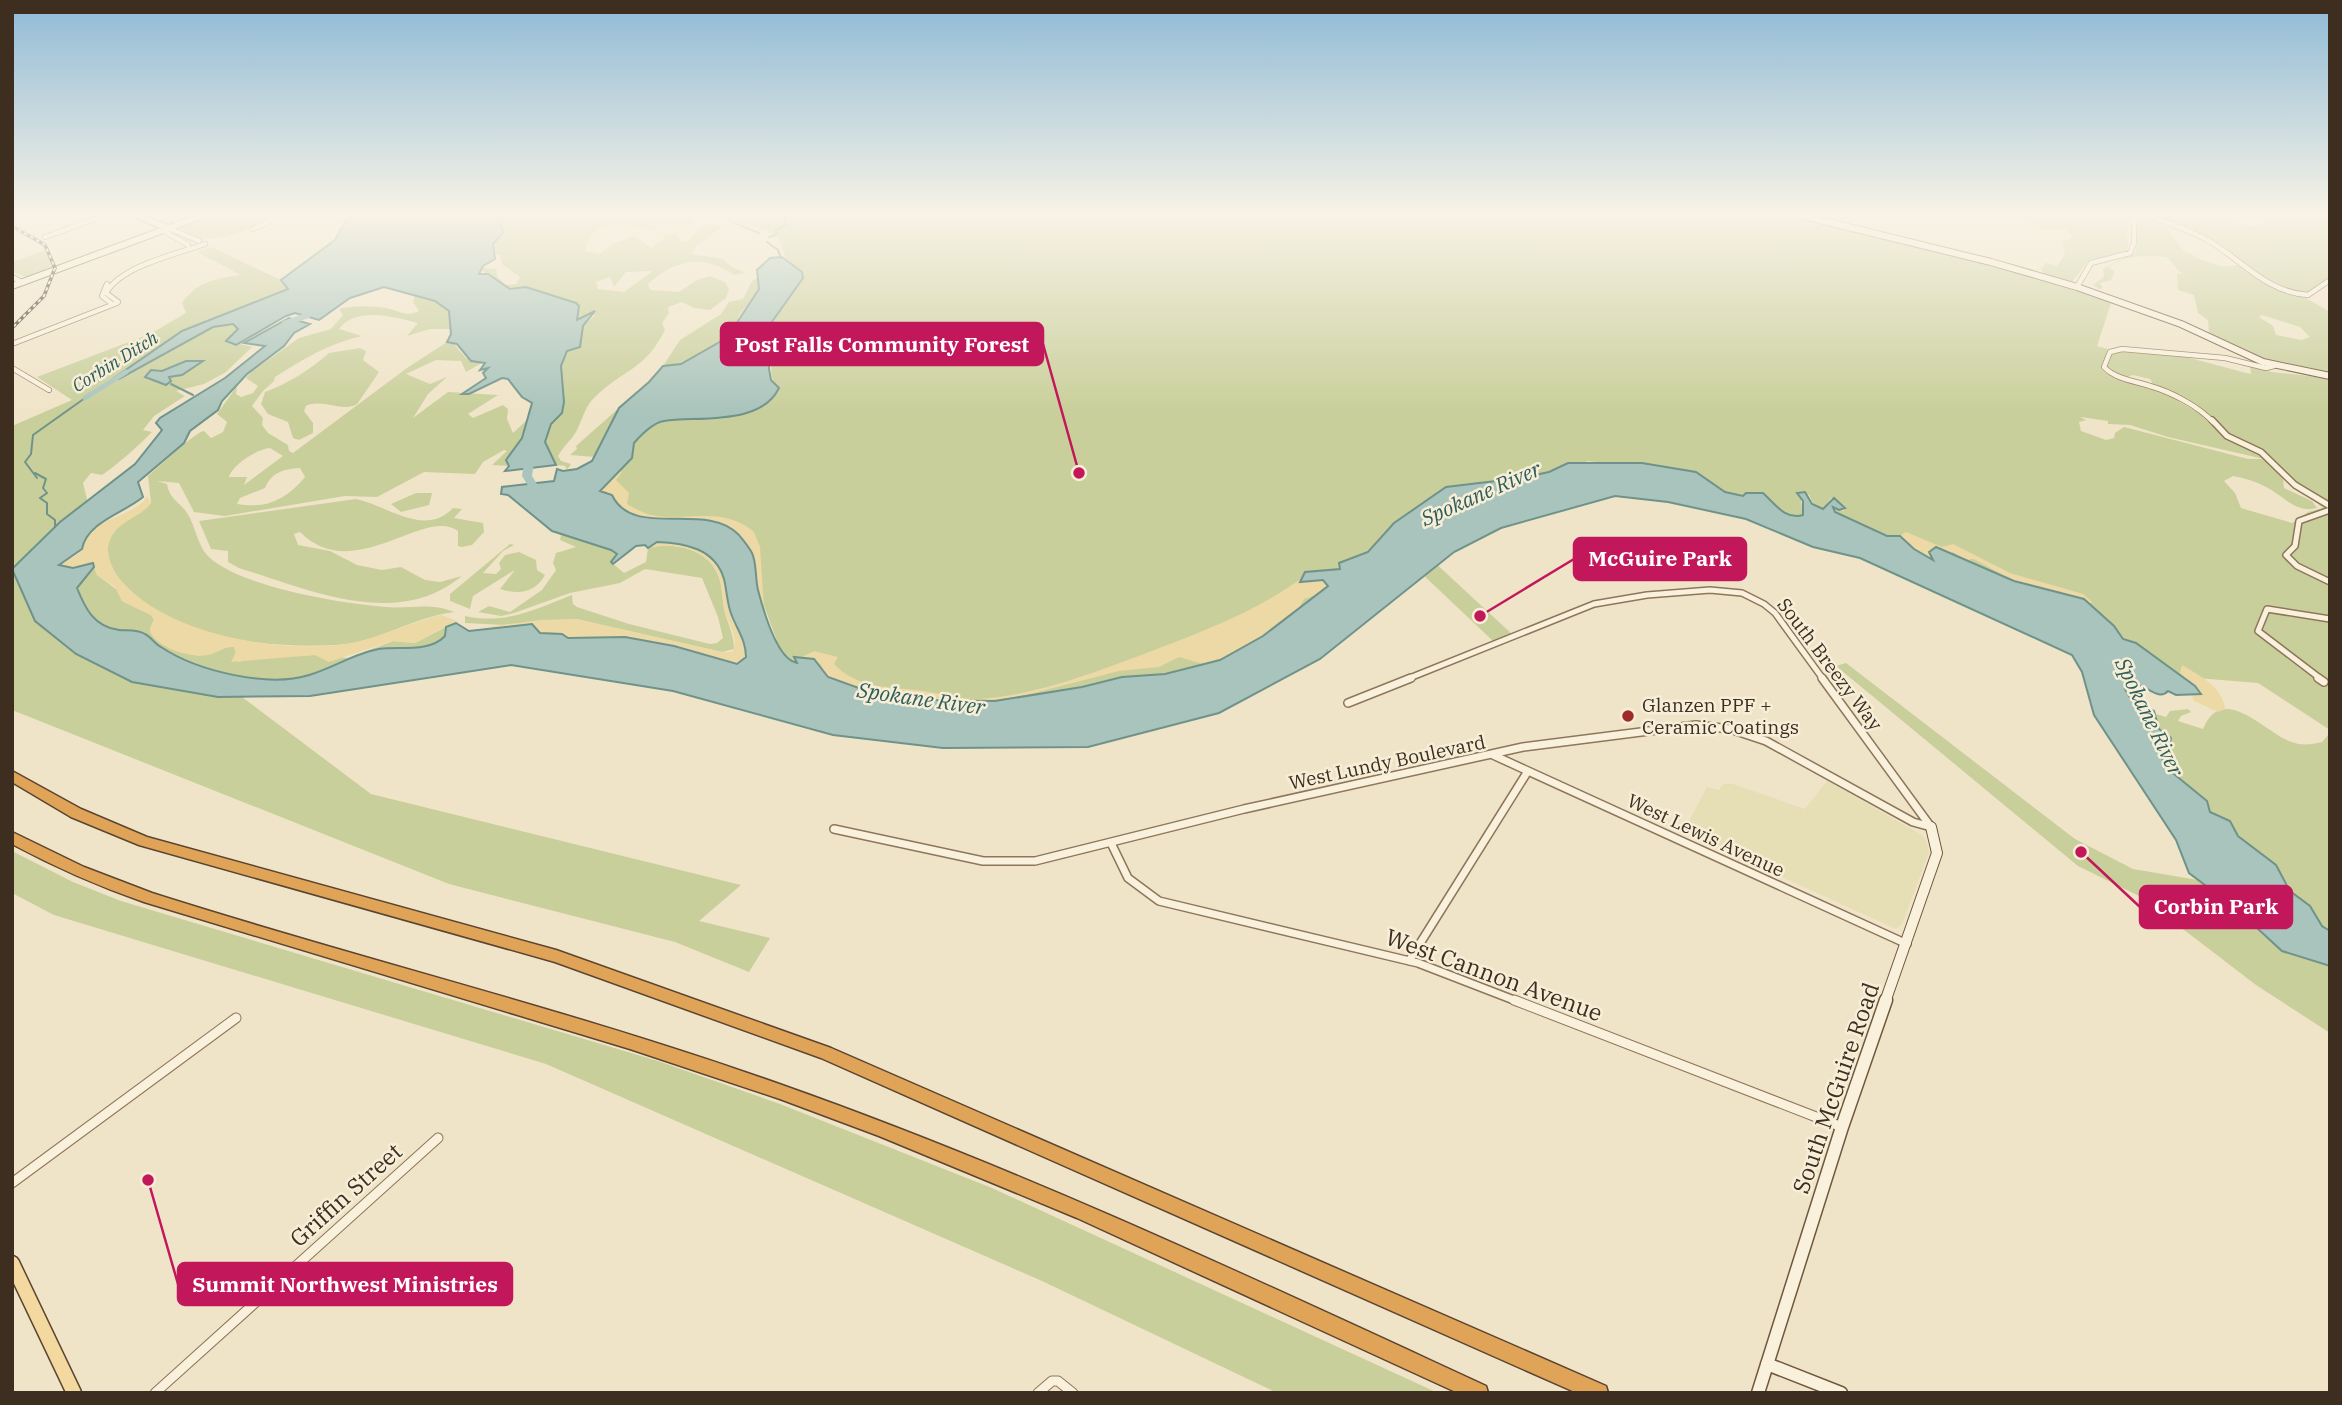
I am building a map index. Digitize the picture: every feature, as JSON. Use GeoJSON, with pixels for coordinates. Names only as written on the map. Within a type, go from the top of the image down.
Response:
{"type":"FeatureCollection","features":[{"type":"Feature","properties":{"kind":"highway"},"geometry":{"type":"LineString","coordinates":[[12,776],[76,813],[144,841],[556,956],[826,1053],[1599,1393]]}},
{"type":"Feature","properties":{"kind":"highway"},"geometry":{"type":"LineString","coordinates":[[12,837],[78,871],[163,902],[657,1050],[835,1112],[1036,1193],[1479,1393]]}},
{"type":"Feature","properties":{"kind":"main road"},"geometry":{"type":"LineString","coordinates":[[12,1263],[74,1393]]}},
{"type":"Feature","properties":{"kind":"street"},"geometry":{"type":"LineString","coordinates":[[12,344],[39,331],[88,317],[116,303],[106,293],[115,281]]}},
{"type":"Feature","properties":{"kind":"street"},"geometry":{"type":"LineString","coordinates":[[2055,281],[2189,327],[2274,366],[2330,376]]}},
{"type":"Feature","properties":{"kind":"street"},"geometry":{"type":"LineString","coordinates":[[2077,287],[2081,281]]}},
{"type":"Feature","properties":{"kind":"street"},"geometry":{"type":"LineString","coordinates":[[2264,281],[2282,291],[2308,295],[2329,281]]}},
{"type":"Feature","properties":{"kind":"street"},"geometry":{"type":"LineString","coordinates":[[2274,366],[2266,368],[2225,358],[2122,349],[2110,352],[2104,367],[2110,374],[2154,387],[2205,413],[2227,436],[2261,452],[2295,485],[2330,508]]}},
{"type":"Feature","properties":{"kind":"street"},"geometry":{"type":"LineString","coordinates":[[12,368],[49,390]]}},
{"type":"Feature","properties":{"kind":"street"},"geometry":{"type":"LineString","coordinates":[[2330,508],[2299,521],[2295,546],[2286,555],[2297,566],[2330,582]]}},
{"type":"Feature","properties":{"kind":"street","name":"South Breezy Way"},"geometry":{"type":"LineString","coordinates":[[1348,703],[1594,604],[1617,598],[1727,590],[1745,593],[1761,601],[1775,613],[1931,827]]}},
{"type":"Feature","properties":{"kind":"street"},"geometry":{"type":"LineString","coordinates":[[2324,682],[2258,631],[2267,609],[2330,619]]}},
{"type":"Feature","properties":{"kind":"street","name":"West Lundy Boulevard"},"geometry":{"type":"LineString","coordinates":[[834,829],[983,861],[1010,863],[1046,859],[1244,809],[1523,747],[1683,726],[1721,728],[1766,741],[1913,822],[1931,827]]}},
{"type":"Feature","properties":{"kind":"street","name":"West Lewis Avenue"},"geometry":{"type":"LineString","coordinates":[[1493,755],[1907,944]]}},
{"type":"Feature","properties":{"kind":"street"},"geometry":{"type":"LineString","coordinates":[[1409,961],[1528,771]]}},
{"type":"Feature","properties":{"kind":"street","name":"South McGuire Road"},"geometry":{"type":"LineString","coordinates":[[1758,1393],[1842,1127],[1937,853],[1931,827]]}},
{"type":"Feature","properties":{"kind":"street","name":"West Cannon Avenue"},"geometry":{"type":"LineString","coordinates":[[1111,843],[1121,868],[1137,890],[1159,901],[1409,961],[1842,1127]]}},
{"type":"Feature","properties":{"kind":"street"},"geometry":{"type":"LineString","coordinates":[[12,1184],[236,1018]]}},
{"type":"Feature","properties":{"kind":"street","name":"Griffin Street"},"geometry":{"type":"LineString","coordinates":[[155,1393],[438,1138]]}},
{"type":"Feature","properties":{"kind":"street"},"geometry":{"type":"LineString","coordinates":[[1767,1364],[1841,1393]]}},
{"type":"Feature","properties":{"kind":"street"},"geometry":{"type":"LineString","coordinates":[[1038,1393],[1052,1381],[1058,1381],[1073,1393]]}},
{"type":"Feature","properties":{"kind":"shaded area"},"geometry":{"type":"Polygon","coordinates":[[[1827,781],[1922,835],[1927,843],[1929,853],[1902,924],[1896,929],[1683,832],[1707,787],[1719,790],[1723,784],[1733,784],[1805,809],[1827,781]]]}},
{"type":"Feature","properties":{"kind":"green space"},"geometry":{"type":"Polygon","coordinates":[[[214,281],[281,281],[288,289],[182,331],[115,377],[119,378],[213,327],[232,324],[238,329],[227,341],[252,347],[226,372],[204,384],[176,391],[185,396],[154,416],[143,430],[152,432],[108,471],[102,475],[91,473],[83,483],[88,503],[60,523],[12,569],[12,426],[72,400],[37,377],[150,334],[186,313],[182,303],[200,286],[214,281]]]}},
{"type":"Feature","properties":{"kind":"green space"},"geometry":{"type":"Polygon","coordinates":[[[495,281],[501,281],[505,285],[516,284],[518,281],[600,281],[596,282],[598,289],[624,292],[640,281],[652,281],[648,284],[650,290],[679,292],[696,281],[721,281],[729,289],[726,298],[710,310],[694,308],[682,302],[668,307],[669,313],[662,323],[665,330],[650,353],[589,404],[575,434],[558,456],[561,461],[571,464],[567,470],[565,466],[556,465],[545,442],[551,424],[562,413],[564,402],[561,366],[567,351],[577,348],[582,340],[583,326],[594,316],[594,311],[577,320],[576,303],[521,287],[511,289],[495,281]]]}},
{"type":"Feature","properties":{"kind":"green space"},"geometry":{"type":"Polygon","coordinates":[[[752,281],[757,281],[759,289],[738,317],[740,328],[737,332],[681,364],[663,366],[680,340],[721,314],[729,302],[743,299],[752,281]]]}},
{"type":"Feature","properties":{"kind":"green space"},"geometry":{"type":"Polygon","coordinates":[[[799,281],[2048,281],[2112,300],[2097,346],[2108,349],[2101,369],[2119,379],[2160,391],[2208,416],[2154,386],[2150,379],[2133,375],[2124,378],[2106,368],[2110,356],[2122,349],[2158,351],[2251,374],[2250,366],[2272,372],[2330,378],[2330,730],[2258,683],[2184,677],[2123,639],[2114,626],[2084,599],[2014,581],[1969,563],[1929,559],[1900,536],[1886,536],[1835,512],[1832,507],[1844,511],[1843,505],[1831,498],[1823,509],[1815,507],[1809,495],[1800,492],[1803,515],[1795,516],[1780,511],[1754,495],[1746,493],[1742,496],[1725,492],[1698,475],[1588,461],[1394,523],[1368,552],[1341,564],[1340,569],[1303,575],[1300,582],[1324,590],[1263,636],[1220,660],[1165,674],[995,701],[970,703],[867,691],[802,657],[794,657],[796,664],[781,652],[758,589],[600,488],[632,457],[633,443],[644,431],[664,421],[674,421],[777,394],[779,389],[772,375],[768,333],[774,317],[799,281]],[[2080,417],[2086,420],[2079,422],[2081,431],[2106,440],[2114,438],[2115,433],[2124,427],[2248,459],[2264,459],[2168,437],[2130,425],[2108,424],[2108,421],[2080,417]],[[2233,476],[2224,481],[2235,493],[2241,508],[2292,523],[2308,512],[2323,508],[2283,477],[2284,488],[2312,501],[2317,508],[2296,506],[2272,490],[2233,476]]]}},
{"type":"Feature","properties":{"kind":"green space"},"geometry":{"type":"Polygon","coordinates":[[[2099,281],[2109,281],[2100,283],[2103,288],[2099,289],[2093,285],[2099,281]]]}},
{"type":"Feature","properties":{"kind":"green space"},"geometry":{"type":"Polygon","coordinates":[[[2177,281],[2262,281],[2272,287],[2306,298],[2330,312],[2330,373],[2266,361],[2209,333],[2208,320],[2198,313],[2194,295],[2178,290],[2177,281]],[[2262,315],[2259,317],[2273,326],[2276,335],[2302,340],[2310,337],[2300,327],[2262,315]]]}},
{"type":"Feature","properties":{"kind":"green space"},"geometry":{"type":"Polygon","coordinates":[[[2267,281],[2325,281],[2306,294],[2276,287],[2267,281]]]}},
{"type":"Feature","properties":{"kind":"green space"},"geometry":{"type":"Polygon","coordinates":[[[415,295],[436,301],[450,312],[451,329],[430,329],[407,336],[418,323],[376,315],[365,315],[346,322],[339,329],[362,336],[316,353],[275,377],[252,406],[263,418],[262,425],[268,433],[288,445],[289,451],[293,453],[407,368],[447,342],[453,343],[466,358],[482,363],[466,372],[461,361],[436,360],[406,374],[430,384],[447,377],[428,394],[413,418],[448,392],[498,395],[468,414],[473,418],[503,405],[508,409],[507,419],[513,433],[528,419],[522,438],[506,460],[509,466],[492,465],[507,451],[504,450],[483,462],[475,474],[424,472],[377,497],[345,496],[225,516],[194,512],[179,483],[157,481],[167,484],[173,497],[187,513],[208,556],[243,577],[319,598],[386,607],[437,607],[454,612],[351,643],[281,645],[252,642],[195,628],[146,603],[125,585],[115,573],[109,558],[108,548],[114,533],[151,503],[148,476],[199,433],[204,431],[211,438],[223,432],[227,422],[217,414],[237,386],[236,394],[241,397],[253,393],[258,386],[246,378],[251,372],[299,338],[331,329],[343,315],[339,309],[375,307],[410,314],[419,311],[413,302],[415,295]],[[270,448],[246,458],[229,477],[247,477],[244,485],[283,456],[270,448]],[[300,468],[278,473],[265,488],[240,498],[237,504],[266,504],[283,497],[305,477],[300,468]]]}},
{"type":"Feature","properties":{"kind":"green space"},"geometry":{"type":"Polygon","coordinates":[[[360,348],[366,351],[363,360],[379,372],[357,404],[345,407],[319,404],[306,406],[304,411],[313,423],[313,433],[299,440],[293,438],[288,422],[268,414],[261,404],[265,392],[299,376],[329,353],[360,348]]]}},
{"type":"Feature","properties":{"kind":"green space"},"geometry":{"type":"Polygon","coordinates":[[[619,408],[595,457],[570,455],[577,449],[576,446],[619,408]]]}},
{"type":"Feature","properties":{"kind":"green space"},"geometry":{"type":"Polygon","coordinates":[[[416,493],[432,493],[429,505],[401,512],[391,504],[416,493]]]}},
{"type":"Feature","properties":{"kind":"green space"},"geometry":{"type":"Polygon","coordinates":[[[356,499],[418,520],[442,516],[453,508],[462,509],[454,518],[483,523],[484,532],[472,545],[462,547],[458,546],[458,531],[444,526],[427,528],[365,549],[343,551],[321,546],[300,532],[294,534],[298,545],[330,551],[357,565],[382,570],[401,567],[425,580],[440,582],[462,576],[437,592],[410,601],[382,603],[324,594],[239,568],[228,562],[228,551],[211,549],[199,521],[356,499]]]}},
{"type":"Feature","properties":{"kind":"green space"},"geometry":{"type":"Polygon","coordinates":[[[561,535],[611,550],[617,554],[611,562],[624,573],[646,562],[648,548],[678,547],[698,553],[713,566],[718,575],[734,649],[722,652],[576,619],[505,625],[465,623],[465,616],[507,617],[572,595],[573,604],[577,607],[629,624],[710,644],[723,638],[718,617],[702,578],[645,569],[620,583],[570,593],[514,613],[501,616],[478,612],[489,606],[510,612],[542,590],[556,570],[553,563],[556,553],[576,547],[560,540],[561,535]]]}},
{"type":"Feature","properties":{"kind":"green space"},"geometry":{"type":"Polygon","coordinates":[[[510,544],[514,545],[503,551],[483,573],[496,574],[501,569],[499,563],[505,555],[519,552],[536,560],[537,570],[545,575],[536,586],[520,592],[500,589],[515,570],[473,596],[470,609],[450,601],[450,594],[510,544]]]}},
{"type":"Feature","properties":{"kind":"green space"},"geometry":{"type":"Polygon","coordinates":[[[1432,560],[1513,635],[1494,642],[1419,571],[1432,560]]]}},
{"type":"Feature","properties":{"kind":"green space"},"geometry":{"type":"Polygon","coordinates":[[[94,567],[97,575],[120,592],[122,601],[151,615],[154,619],[150,630],[179,650],[195,655],[234,647],[239,662],[251,658],[315,655],[348,658],[393,641],[415,643],[446,627],[445,636],[422,647],[370,651],[318,672],[292,679],[233,675],[176,656],[142,632],[110,628],[97,621],[87,609],[77,588],[94,567]]]}},
{"type":"Feature","properties":{"kind":"green space"},"geometry":{"type":"Polygon","coordinates":[[[12,570],[35,621],[76,654],[132,682],[218,697],[242,697],[371,794],[741,885],[699,921],[770,938],[749,972],[675,942],[449,884],[12,710],[12,570]]]}},
{"type":"Feature","properties":{"kind":"green space"},"geometry":{"type":"Polygon","coordinates":[[[1846,663],[2075,839],[2133,869],[2198,880],[2282,951],[2329,965],[2330,1033],[2256,985],[2141,897],[2078,866],[1836,666],[1846,663]]]}},
{"type":"Feature","properties":{"kind":"green space"},"geometry":{"type":"Polygon","coordinates":[[[2188,709],[2191,712],[2181,716],[2178,721],[2203,729],[2211,716],[2221,710],[2232,710],[2256,720],[2279,736],[2298,744],[2322,742],[2330,733],[2330,931],[2322,926],[2310,906],[2295,896],[2276,865],[2210,812],[2207,801],[2163,765],[2161,745],[2171,738],[2159,729],[2156,714],[2166,717],[2170,711],[2188,709]]]}},
{"type":"Feature","properties":{"kind":"green space"},"geometry":{"type":"Polygon","coordinates":[[[12,851],[73,882],[121,901],[658,1061],[780,1104],[992,1188],[1438,1393],[1277,1393],[1042,1281],[546,1064],[54,915],[12,893],[12,851]]]}},
{"type":"Feature","properties":{"kind":"sand"},"geometry":{"type":"Polygon","coordinates":[[[619,469],[622,472],[616,480],[629,493],[627,504],[641,512],[670,517],[720,517],[743,524],[754,532],[760,547],[764,607],[752,553],[683,518],[645,519],[617,505],[608,493],[600,491],[619,469]]]}},
{"type":"Feature","properties":{"kind":"sand"},"geometry":{"type":"Polygon","coordinates":[[[147,496],[151,503],[120,526],[110,539],[108,552],[111,563],[115,573],[145,602],[196,627],[255,642],[313,646],[365,640],[441,615],[458,621],[415,643],[392,641],[329,662],[315,655],[231,662],[236,652],[234,647],[201,656],[169,648],[156,640],[151,633],[154,619],[151,615],[122,601],[115,587],[97,575],[93,563],[73,568],[59,565],[78,554],[92,530],[137,506],[147,496]]]}},
{"type":"Feature","properties":{"kind":"sand"},"geometry":{"type":"Polygon","coordinates":[[[1906,532],[1942,547],[1953,544],[2010,573],[2083,594],[2092,602],[2089,605],[2080,598],[2014,581],[1974,559],[1970,559],[1969,563],[1953,552],[1934,560],[1914,549],[1900,536],[1906,532]]]}},
{"type":"Feature","properties":{"kind":"sand"},"geometry":{"type":"Polygon","coordinates":[[[657,542],[693,547],[714,559],[723,576],[731,614],[746,645],[744,660],[721,660],[661,643],[556,636],[539,633],[532,624],[478,628],[540,620],[576,619],[732,652],[734,637],[725,611],[720,578],[713,565],[706,558],[688,549],[668,546],[648,548],[657,542]]]}},
{"type":"Feature","properties":{"kind":"sand"},"geometry":{"type":"Polygon","coordinates":[[[1302,578],[1301,583],[1322,580],[1328,586],[1319,594],[1304,599],[1297,612],[1235,654],[1203,664],[1179,657],[1159,667],[1119,671],[1022,696],[970,703],[867,691],[828,677],[820,664],[802,657],[814,651],[838,657],[834,664],[843,672],[872,685],[963,698],[1001,697],[1066,682],[1189,637],[1247,611],[1302,578]]]}},
{"type":"Feature","properties":{"kind":"sand"},"geometry":{"type":"Polygon","coordinates":[[[2182,665],[2215,688],[2225,709],[2218,712],[2194,701],[2192,695],[2200,694],[2200,691],[2180,673],[2182,665]]]}},
{"type":"Feature","properties":{"kind":"water"},"geometry":{"type":"Polygon","coordinates":[[[281,281],[498,281],[510,289],[526,287],[576,303],[579,306],[577,320],[595,311],[583,326],[580,347],[567,351],[561,366],[564,402],[562,413],[551,424],[545,442],[556,465],[505,471],[509,466],[506,460],[522,438],[532,403],[522,397],[508,379],[502,378],[469,394],[462,394],[486,378],[483,373],[488,368],[480,370],[485,363],[471,361],[457,344],[447,342],[451,334],[449,311],[435,301],[384,287],[350,298],[319,320],[295,313],[286,316],[236,345],[226,341],[238,329],[233,324],[213,327],[119,379],[114,378],[182,331],[288,289],[281,281]]]}},
{"type":"Feature","properties":{"kind":"water","name":"Spokane River"},"geometry":{"type":"Polygon","coordinates":[[[758,281],[801,281],[769,326],[769,369],[771,380],[779,388],[770,400],[744,414],[655,424],[634,443],[632,458],[600,491],[612,495],[622,508],[636,515],[708,520],[725,525],[739,535],[754,557],[763,609],[777,644],[790,660],[797,663],[794,657],[814,659],[828,677],[867,691],[934,700],[995,701],[1082,687],[1122,677],[1165,674],[1220,660],[1263,636],[1328,586],[1323,580],[1300,582],[1305,572],[1340,569],[1339,563],[1368,552],[1394,523],[1446,487],[1521,478],[1549,472],[1568,463],[1642,463],[1696,472],[1725,492],[1743,496],[1746,493],[1763,493],[1781,510],[1797,516],[1803,515],[1803,501],[1797,493],[1805,492],[1812,504],[1823,509],[1834,498],[1845,508],[1839,510],[1833,507],[1835,512],[1887,536],[1900,536],[1914,549],[1933,560],[1929,552],[1936,547],[2014,581],[2084,599],[2114,626],[2123,639],[2136,643],[2195,686],[2201,694],[2176,695],[2168,691],[2158,694],[2141,686],[2125,689],[2132,701],[2154,711],[2159,729],[2171,738],[2170,743],[2162,745],[2163,765],[2207,801],[2210,812],[2230,821],[2238,836],[2276,865],[2290,891],[2310,906],[2322,926],[2330,931],[2330,966],[2282,951],[2233,906],[2189,873],[2176,840],[2094,715],[2082,672],[2072,655],[1860,558],[1813,547],[1746,519],[1668,502],[1615,496],[1501,528],[1454,552],[1320,659],[1219,713],[1088,747],[943,748],[833,735],[673,691],[511,665],[310,696],[218,697],[132,682],[76,654],[35,621],[12,569],[60,522],[135,464],[162,430],[156,423],[160,418],[225,378],[265,346],[244,343],[289,318],[310,324],[294,333],[284,346],[247,374],[222,401],[218,410],[190,431],[184,443],[138,482],[143,497],[98,525],[85,540],[82,549],[59,565],[73,568],[93,563],[94,567],[77,588],[87,609],[97,621],[110,628],[142,632],[176,656],[213,670],[254,678],[292,679],[318,672],[370,651],[431,645],[445,636],[446,627],[456,623],[469,631],[532,624],[540,633],[562,634],[568,638],[625,637],[674,646],[737,664],[746,657],[745,646],[730,612],[720,569],[706,554],[688,546],[657,542],[648,548],[645,545],[636,546],[613,564],[611,562],[617,554],[611,550],[552,531],[508,495],[501,494],[502,487],[554,481],[557,469],[577,469],[592,461],[619,408],[663,366],[681,364],[737,332],[740,328],[736,324],[759,289],[758,281]]]}},
{"type":"Feature","properties":{"kind":"water"},"geometry":{"type":"Polygon","coordinates":[[[186,361],[203,361],[182,375],[169,377],[171,381],[166,385],[145,377],[151,370],[162,371],[186,361]]]}},
{"type":"Feature","properties":{"kind":"waterway"},"geometry":{"type":"LineString","coordinates":[[282,328],[286,323],[306,316],[318,305]]}},
{"type":"Feature","properties":{"kind":"waterway","name":"Corbin Ditch"},"geometry":{"type":"LineString","coordinates":[[85,398],[126,372]]}},
{"type":"Feature","properties":{"kind":"waterway"},"geometry":{"type":"LineString","coordinates":[[171,384],[193,395]]}},
{"type":"Feature","properties":{"kind":"waterway","name":"Corbin Ditch"},"geometry":{"type":"LineString","coordinates":[[37,478],[25,462],[31,454],[33,435],[85,398]]}},
{"type":"Feature","properties":{"kind":"waterway"},"geometry":{"type":"LineString","coordinates":[[530,455],[527,476],[539,495]]}},
{"type":"Feature","properties":{"kind":"waterway"},"geometry":{"type":"LineString","coordinates":[[35,473],[46,479],[43,488],[47,493],[40,498],[47,503],[47,514],[55,520],[55,527]]}},
{"type":"Feature","properties":{"kind":"railway"},"geometry":{"type":"LineString","coordinates":[[12,328],[44,296],[50,281]]}},
{"type":"Feature","properties":{"kind":"place","name":"Post Falls Community Forest"},"geometry":{"type":"Point","coordinates":[1079,473]}},
{"type":"Feature","properties":{"kind":"place","name":"McGuire Park"},"geometry":{"type":"Point","coordinates":[1480,616]}},
{"type":"Feature","properties":{"kind":"place","name":"Glanzen PPF + Ceramic Coatings"},"geometry":{"type":"Point","coordinates":[1628,716]}},
{"type":"Feature","properties":{"kind":"place","name":"Corbin Park"},"geometry":{"type":"Point","coordinates":[2081,852]}},
{"type":"Feature","properties":{"kind":"place","name":"Summit Northwest Ministries"},"geometry":{"type":"Point","coordinates":[148,1180]}}]}
